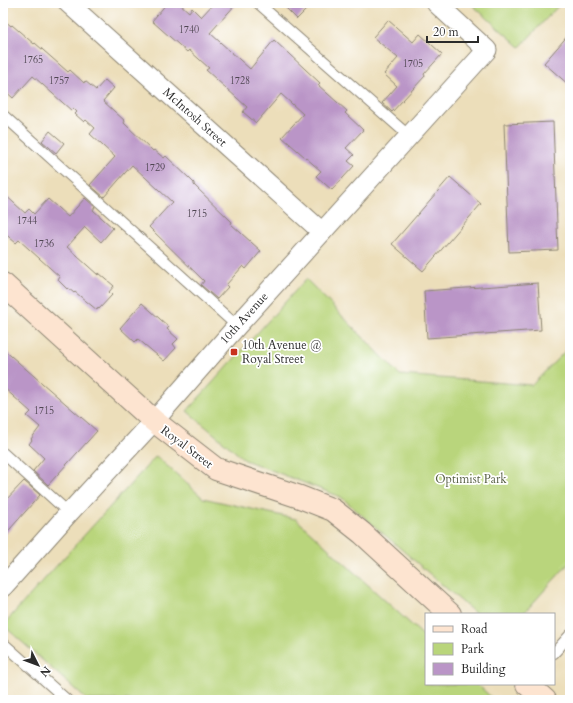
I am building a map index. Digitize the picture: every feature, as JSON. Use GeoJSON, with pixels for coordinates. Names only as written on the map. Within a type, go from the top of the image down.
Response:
{"type":"FeatureCollection","features":[{"type":"Feature","properties":{"kind":"street","name":"McIntosh Street"},"geometry":{"type":"LineString","coordinates":[[68,3],[322,232]]}},
{"type":"Feature","properties":{"kind":"street","name":"10th Avenue"},"geometry":{"type":"LineString","coordinates":[[3,587],[487,50],[436,3]]}},
{"type":"Feature","properties":{"kind":"street","name":"Royal Street"},"geometry":{"type":"LineString","coordinates":[[3,284],[154,421],[216,468],[333,510],[362,533],[449,613]]}},
{"type":"Feature","properties":{"kind":"lane"},"geometry":{"type":"LineString","coordinates":[[258,3],[409,136]]}},
{"type":"Feature","properties":{"kind":"lane"},"geometry":{"type":"LineString","coordinates":[[3,115],[237,326]]}},
{"type":"Feature","properties":{"kind":"lane"},"geometry":{"type":"LineString","coordinates":[[3,453],[69,513]]}},
{"type":"Feature","properties":{"kind":"lane"},"geometry":{"type":"LineString","coordinates":[[555,652],[570,635]]}},
{"type":"Feature","properties":{"kind":"lane"},"geometry":{"type":"LineString","coordinates":[[3,643],[67,700]]}},
{"type":"Feature","properties":{"kind":"green space"},"geometry":{"type":"Polygon","coordinates":[[[470,3],[561,3],[520,47],[470,3]]]}},
{"type":"Feature","properties":{"kind":"green space","name":"Optimist Park"},"geometry":{"type":"Polygon","coordinates":[[[306,279],[400,375],[532,385],[570,346],[570,562],[524,613],[475,613],[341,497],[245,460],[187,411],[306,279]]]}},
{"type":"Feature","properties":{"kind":"green space"},"geometry":{"type":"Polygon","coordinates":[[[156,456],[203,498],[296,519],[425,637],[425,685],[478,685],[494,700],[87,700],[3,625],[156,456]]]}},
{"type":"Feature","properties":{"kind":"building"},"geometry":{"type":"Polygon","coordinates":[[[167,3],[179,3],[189,12],[192,8],[201,17],[214,3],[237,3],[210,33],[250,69],[274,40],[320,83],[318,85],[347,111],[345,113],[363,130],[346,148],[354,155],[348,161],[354,166],[332,190],[316,176],[321,171],[282,137],[303,114],[281,94],[256,123],[243,112],[247,107],[206,70],[209,68],[189,50],[187,52],[152,21],[167,3]]]}},
{"type":"Feature","properties":{"kind":"building"},"geometry":{"type":"Polygon","coordinates":[[[281,3],[313,3],[297,19],[281,3]]]}},
{"type":"Feature","properties":{"kind":"building"},"geometry":{"type":"Polygon","coordinates":[[[3,19],[34,44],[35,43],[68,72],[70,70],[84,83],[85,81],[96,90],[105,80],[114,88],[103,101],[125,121],[124,123],[153,151],[154,150],[164,158],[166,156],[232,222],[231,224],[261,251],[246,269],[243,266],[226,285],[228,287],[217,299],[201,285],[204,281],[149,227],[172,202],[132,165],[104,197],[90,185],[115,157],[90,134],[95,128],[86,120],[84,122],[75,114],[77,112],[74,109],[72,111],[33,76],[13,98],[3,89],[3,19]]]}},
{"type":"Feature","properties":{"kind":"building"},"geometry":{"type":"Polygon","coordinates":[[[388,20],[413,42],[420,34],[442,54],[424,74],[425,76],[392,112],[382,103],[397,86],[384,74],[398,58],[373,37],[388,20]]]}},
{"type":"Feature","properties":{"kind":"building"},"geometry":{"type":"Polygon","coordinates":[[[570,33],[570,86],[544,63],[570,33]]]}},
{"type":"Feature","properties":{"kind":"building"},"geometry":{"type":"Polygon","coordinates":[[[553,122],[558,250],[509,252],[504,124],[553,122]]]}},
{"type":"Feature","properties":{"kind":"building"},"geometry":{"type":"Polygon","coordinates":[[[50,131],[64,143],[56,153],[42,141],[50,131]]]}},
{"type":"Feature","properties":{"kind":"building"},"geometry":{"type":"Polygon","coordinates":[[[450,177],[481,204],[423,271],[392,244],[450,177]]]}},
{"type":"Feature","properties":{"kind":"building"},"geometry":{"type":"Polygon","coordinates":[[[3,193],[25,213],[29,209],[34,214],[48,199],[68,217],[85,198],[95,207],[93,210],[113,228],[101,242],[85,227],[67,247],[98,275],[99,273],[114,286],[109,292],[112,295],[99,309],[98,308],[97,310],[75,292],[74,293],[68,288],[67,289],[58,280],[60,277],[19,240],[16,243],[3,232],[3,193]]]}},
{"type":"Feature","properties":{"kind":"building"},"geometry":{"type":"Polygon","coordinates":[[[538,283],[541,330],[427,338],[424,291],[538,283]]]}},
{"type":"Feature","properties":{"kind":"building"},"geometry":{"type":"Polygon","coordinates":[[[142,303],[169,327],[167,329],[178,339],[173,344],[176,348],[164,361],[138,339],[135,342],[120,328],[142,303]]]}},
{"type":"Feature","properties":{"kind":"building"},"geometry":{"type":"Polygon","coordinates":[[[3,349],[97,431],[48,485],[33,471],[44,458],[29,444],[40,427],[27,416],[31,412],[3,387],[3,349]]]}},
{"type":"Feature","properties":{"kind":"building"},"geometry":{"type":"Polygon","coordinates":[[[24,481],[40,495],[3,537],[3,503],[24,481]]]}},
{"type":"Feature","properties":{"kind":"place","name":"10th Avenue @ Royal Street"},"geometry":{"type":"Point","coordinates":[234,352]}}]}
